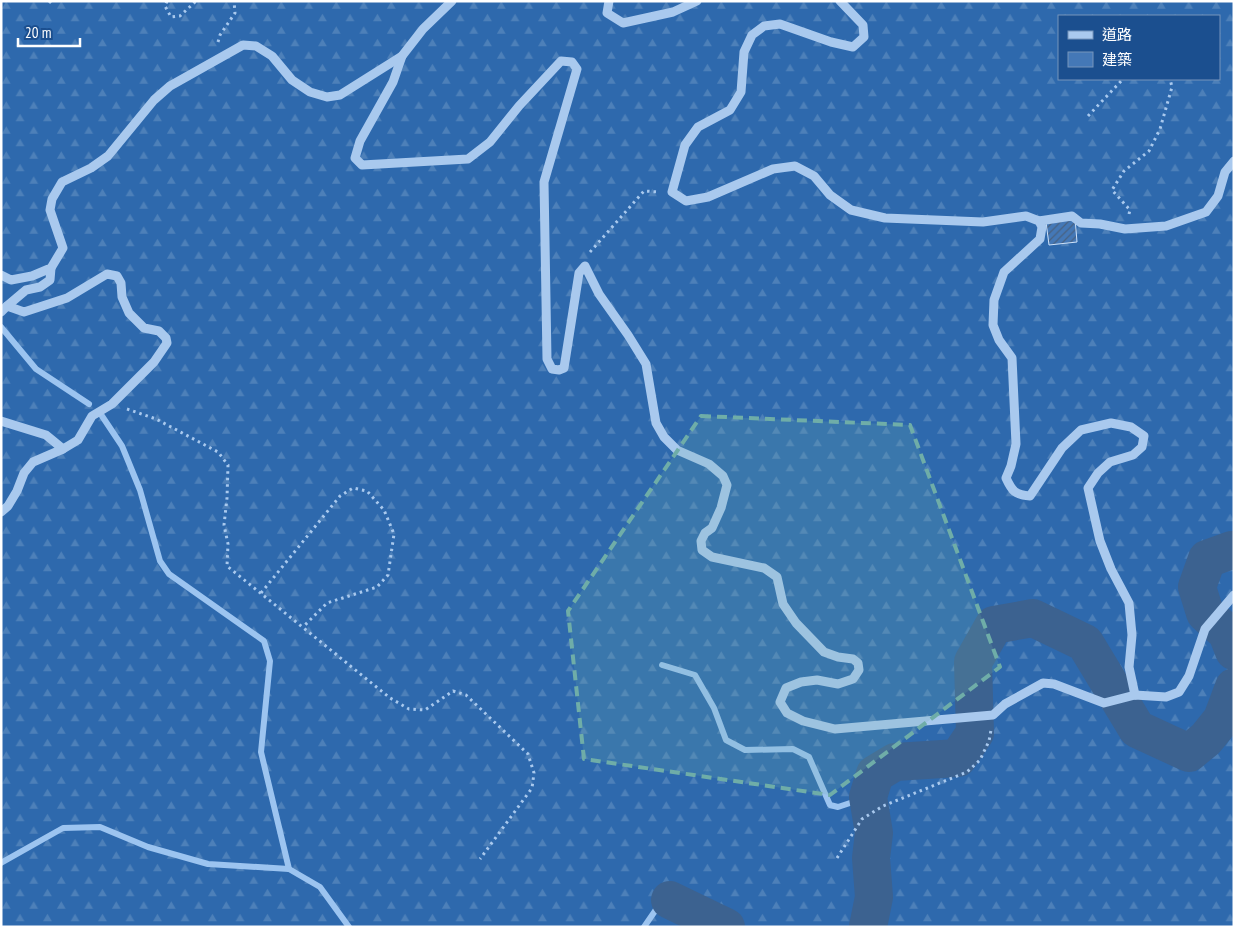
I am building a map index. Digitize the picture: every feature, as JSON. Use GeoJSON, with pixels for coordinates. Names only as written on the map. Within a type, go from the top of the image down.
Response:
{"type":"FeatureCollection","features":[{"type":"Feature","properties":{"kind":"lane"},"geometry":{"type":"LineString","coordinates":[[452,1],[423,29],[402,56],[393,82],[360,141],[355,158],[362,165],[468,158],[490,142],[519,106],[561,61],[572,62],[576,69],[544,182],[547,359],[552,369],[559,370],[564,368],[579,272],[585,266],[599,294],[646,364],[656,423],[664,437],[677,450],[708,464],[723,476],[727,486],[721,508],[712,528],[705,533],[701,541],[702,550],[712,556],[764,568],[777,577],[782,604],[824,652],[838,657],[853,659],[858,663],[859,670],[853,679],[838,684],[817,680],[800,682],[786,688],[780,702],[787,713],[803,720],[835,728],[993,715],[1005,704],[1043,683],[1054,684],[1104,703],[1135,695],[1166,696],[1178,692],[1189,676],[1205,629],[1234,595]]}},
{"type":"Feature","properties":{"kind":"lane"},"geometry":{"type":"LineString","coordinates":[[609,1],[607,13],[623,23],[673,12],[697,1]]}},
{"type":"Feature","properties":{"kind":"lane"},"geometry":{"type":"LineString","coordinates":[[840,1],[863,25],[864,37],[853,47],[831,42],[780,24],[764,26],[752,35],[744,52],[741,92],[730,110],[698,127],[689,139],[685,145],[672,192],[686,201],[708,197],[773,169],[795,166],[814,176],[830,195],[851,210],[886,218],[983,222],[1026,216],[1039,221],[1072,216],[1081,223],[1100,224],[1125,229],[1166,226],[1206,212],[1218,196],[1225,172],[1234,161]]}},
{"type":"Feature","properties":{"kind":"lane"},"geometry":{"type":"LineString","coordinates":[[4,309],[26,290],[40,287],[50,280],[51,268],[63,248],[50,210],[52,199],[62,182],[91,168],[108,156],[154,100],[170,86],[243,45],[256,46],[272,56],[292,80],[310,92],[327,97],[340,96],[402,56]]}},
{"type":"Feature","properties":{"kind":"lane"},"geometry":{"type":"LineString","coordinates":[[1039,221],[1042,227],[1040,239],[1004,272],[994,300],[993,325],[999,340],[1012,358],[1016,444],[1006,478],[1011,490],[1020,495],[1030,496],[1062,448],[1081,430],[1112,423],[1131,427],[1144,436],[1142,447],[1133,455],[1110,462],[1098,473],[1088,488],[1100,541],[1111,569],[1129,603],[1132,635],[1129,667],[1135,695]]}},
{"type":"Feature","properties":{"kind":"lane"},"geometry":{"type":"LineString","coordinates":[[1,275],[12,280],[32,276],[51,268]]}},
{"type":"Feature","properties":{"kind":"lane"},"geometry":{"type":"LineString","coordinates":[[1,512],[8,506],[17,491],[24,473],[34,462],[78,440],[92,416],[112,404],[154,362],[167,342],[166,338],[159,331],[144,328],[129,313],[122,297],[121,283],[117,276],[107,274],[67,298],[24,312],[4,309]]}},
{"type":"Feature","properties":{"kind":"lane"},"geometry":{"type":"LineString","coordinates":[[1,421],[46,435],[63,449]]}},
{"type":"Feature","properties":{"kind":"path"},"geometry":{"type":"LineString","coordinates":[[166,1],[165,6],[171,17],[180,16],[196,1]]}},
{"type":"Feature","properties":{"kind":"path"},"geometry":{"type":"LineString","coordinates":[[208,66],[220,35],[234,13],[234,1]]}},
{"type":"Feature","properties":{"kind":"path"},"geometry":{"type":"LineString","coordinates":[[1088,116],[1122,80]]}},
{"type":"Feature","properties":{"kind":"path"},"geometry":{"type":"LineString","coordinates":[[1125,229],[1130,210],[1112,190],[1124,171],[1149,151],[1160,129],[1172,87],[1170,80]]}},
{"type":"Feature","properties":{"kind":"path"},"geometry":{"type":"LineString","coordinates":[[585,266],[588,254],[644,191],[672,192]]}},
{"type":"Feature","properties":{"kind":"path"},"geometry":{"type":"LineString","coordinates":[[112,404],[156,419],[218,452],[228,464],[228,498],[224,524],[228,544],[227,566],[390,698],[408,709],[425,710],[453,691],[466,695],[528,754],[534,773],[532,788],[480,859]]}},
{"type":"Feature","properties":{"kind":"path"},"geometry":{"type":"LineString","coordinates":[[261,593],[340,496],[353,488],[367,491],[384,510],[394,534],[388,576],[377,587],[327,603],[303,627]]}},
{"type":"Feature","properties":{"kind":"path"},"geometry":{"type":"LineString","coordinates":[[837,858],[862,820],[884,806],[967,772],[980,760],[989,741],[993,715]]}},
{"type":"Feature","properties":{"kind":"highlighted area"},"geometry":{"type":"Polygon","coordinates":[[[701,416],[910,425],[1000,667],[830,795],[584,759],[568,611],[701,416]]]}},
{"type":"Feature","properties":{"kind":"green space"},"geometry":{"type":"Polygon","coordinates":[[[1,1],[1234,1],[1234,927],[1,927],[1,1]]]}},
{"type":"Feature","properties":{"kind":"building"},"geometry":{"type":"Polygon","coordinates":[[[1075,218],[1077,242],[1049,245],[1046,222],[1075,218]]]}},
{"type":"Feature","properties":{"kind":"waterway"},"geometry":{"type":"LineString","coordinates":[[1,327],[36,369],[89,404]]}},
{"type":"Feature","properties":{"kind":"waterway"},"geometry":{"type":"LineString","coordinates":[[102,416],[122,446],[140,490],[160,561],[169,574],[264,641],[270,661],[261,752],[289,869]]}},
{"type":"Feature","properties":{"kind":"waterway"},"geometry":{"type":"LineString","coordinates":[[1234,550],[1207,559],[1197,587],[1205,613],[1227,633],[1234,651]]}},
{"type":"Feature","properties":{"kind":"waterway"},"geometry":{"type":"LineString","coordinates":[[868,927],[874,897],[871,858],[874,833],[868,797],[875,774],[895,762],[958,758],[975,733],[973,662],[994,625],[1033,618],[1085,643],[1137,729],[1189,753],[1206,739],[1222,719],[1234,687]]}},
{"type":"Feature","properties":{"kind":"waterway"},"geometry":{"type":"LineString","coordinates":[[662,665],[695,675],[714,708],[726,740],[745,750],[793,749],[809,757],[830,805],[838,807],[868,797]]}},
{"type":"Feature","properties":{"kind":"waterway"},"geometry":{"type":"LineString","coordinates":[[1,863],[63,828],[100,827],[148,847],[208,864],[289,869],[320,887],[349,927]]}},
{"type":"Feature","properties":{"kind":"waterway"},"geometry":{"type":"LineString","coordinates":[[644,927],[655,911],[670,900]]}},
{"type":"Feature","properties":{"kind":"waterway"},"geometry":{"type":"LineString","coordinates":[[670,900],[726,927]]}}]}
